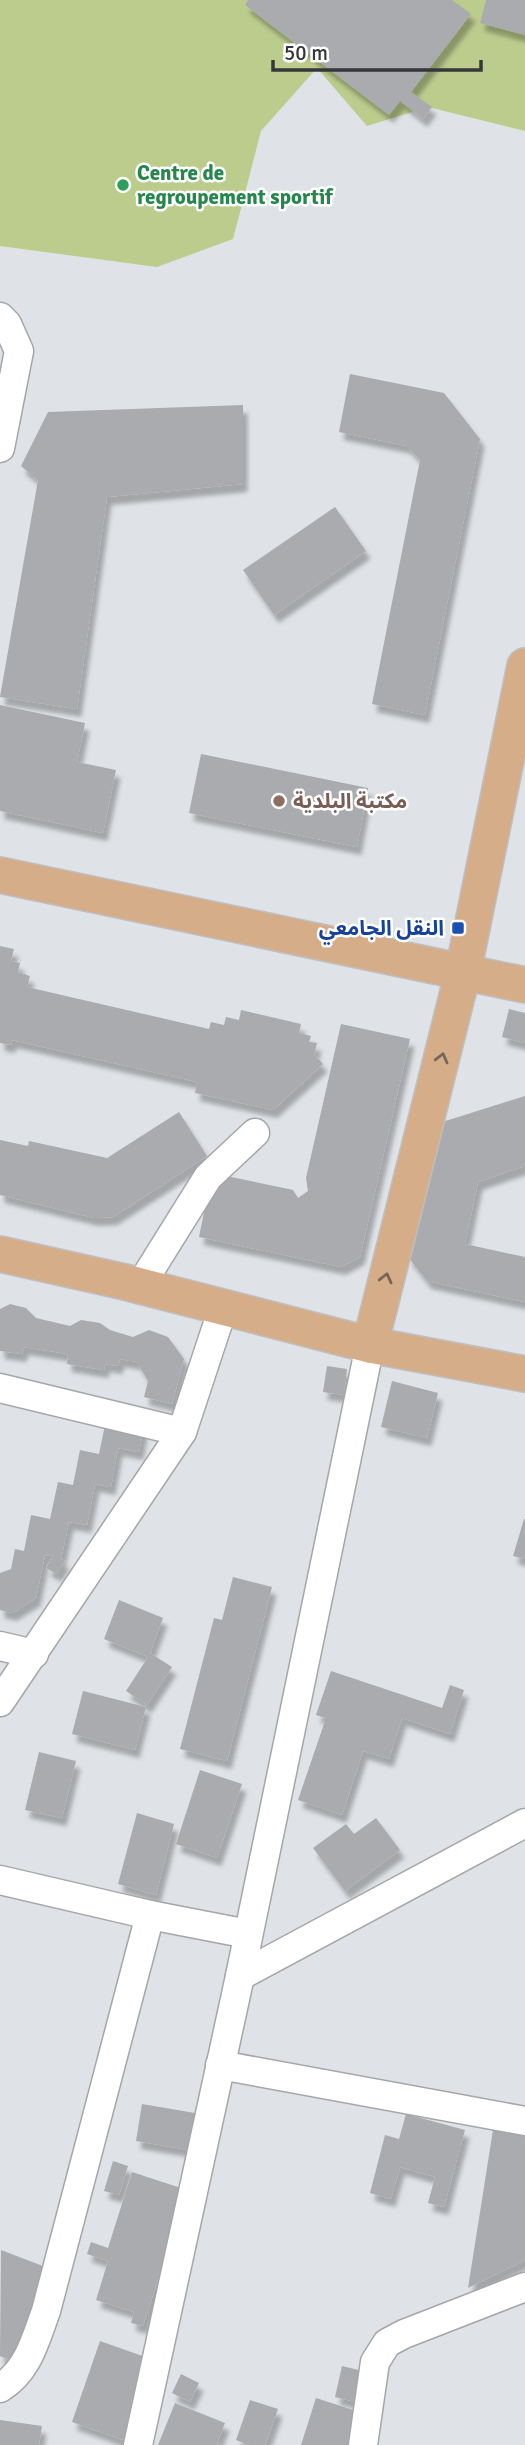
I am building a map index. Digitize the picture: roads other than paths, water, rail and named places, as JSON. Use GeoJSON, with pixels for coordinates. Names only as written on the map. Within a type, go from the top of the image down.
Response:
{"type":"FeatureCollection","features":[{"type":"Feature","properties":{"kind":"main road"},"geometry":{"type":"LineString","coordinates":[[370,1345],[463,972],[525,666]]}},
{"type":"Feature","properties":{"kind":"main road"},"geometry":{"type":"LineString","coordinates":[[0,875],[525,985]]}},
{"type":"Feature","properties":{"kind":"main road"},"geometry":{"type":"LineString","coordinates":[[0,1254],[141,1286],[370,1345],[525,1374]]}},
{"type":"Feature","properties":{"kind":"street"},"geometry":{"type":"LineString","coordinates":[[0,317],[7,324],[19,351],[0,448]]}},
{"type":"Feature","properties":{"kind":"street"},"geometry":{"type":"LineString","coordinates":[[141,1286],[208,1177],[256,1133]]}},
{"type":"Feature","properties":{"kind":"street"},"geometry":{"type":"LineString","coordinates":[[0,1702],[182,1432],[223,1308]]}},
{"type":"Feature","properties":{"kind":"street"},"geometry":{"type":"LineString","coordinates":[[138,2445],[240,1976],[370,1345]]}},
{"type":"Feature","properties":{"kind":"street"},"geometry":{"type":"LineString","coordinates":[[0,1388],[182,1432]]}},
{"type":"Feature","properties":{"kind":"street"},"geometry":{"type":"LineString","coordinates":[[0,1646],[34,1654]]}},
{"type":"Feature","properties":{"kind":"street"},"geometry":{"type":"LineString","coordinates":[[240,1976],[525,1823]]}},
{"type":"Feature","properties":{"kind":"street"},"geometry":{"type":"LineString","coordinates":[[0,1880],[150,1915],[248,1934]]}},
{"type":"Feature","properties":{"kind":"street"},"geometry":{"type":"LineString","coordinates":[[0,2388],[21,2370],[32,2351],[46,2311],[150,1915]]}},
{"type":"Feature","properties":{"kind":"street"},"geometry":{"type":"LineString","coordinates":[[220,2065],[525,2121]]}},
{"type":"Feature","properties":{"kind":"street"},"geometry":{"type":"LineString","coordinates":[[363,2445],[375,2362],[387,2343],[525,2287]]}},
{"type":"Feature","properties":{"kind":"place","name":"Centre de regroupement sportif"},"geometry":{"type":"Point","coordinates":[123,185]}},
{"type":"Feature","properties":{"kind":"place","name":"مكتبة البلدية"},"geometry":{"type":"Point","coordinates":[279,801]}},
{"type":"Feature","properties":{"kind":"place","name":"النقل الجامعي"},"geometry":{"type":"Point","coordinates":[458,928]}}]}
